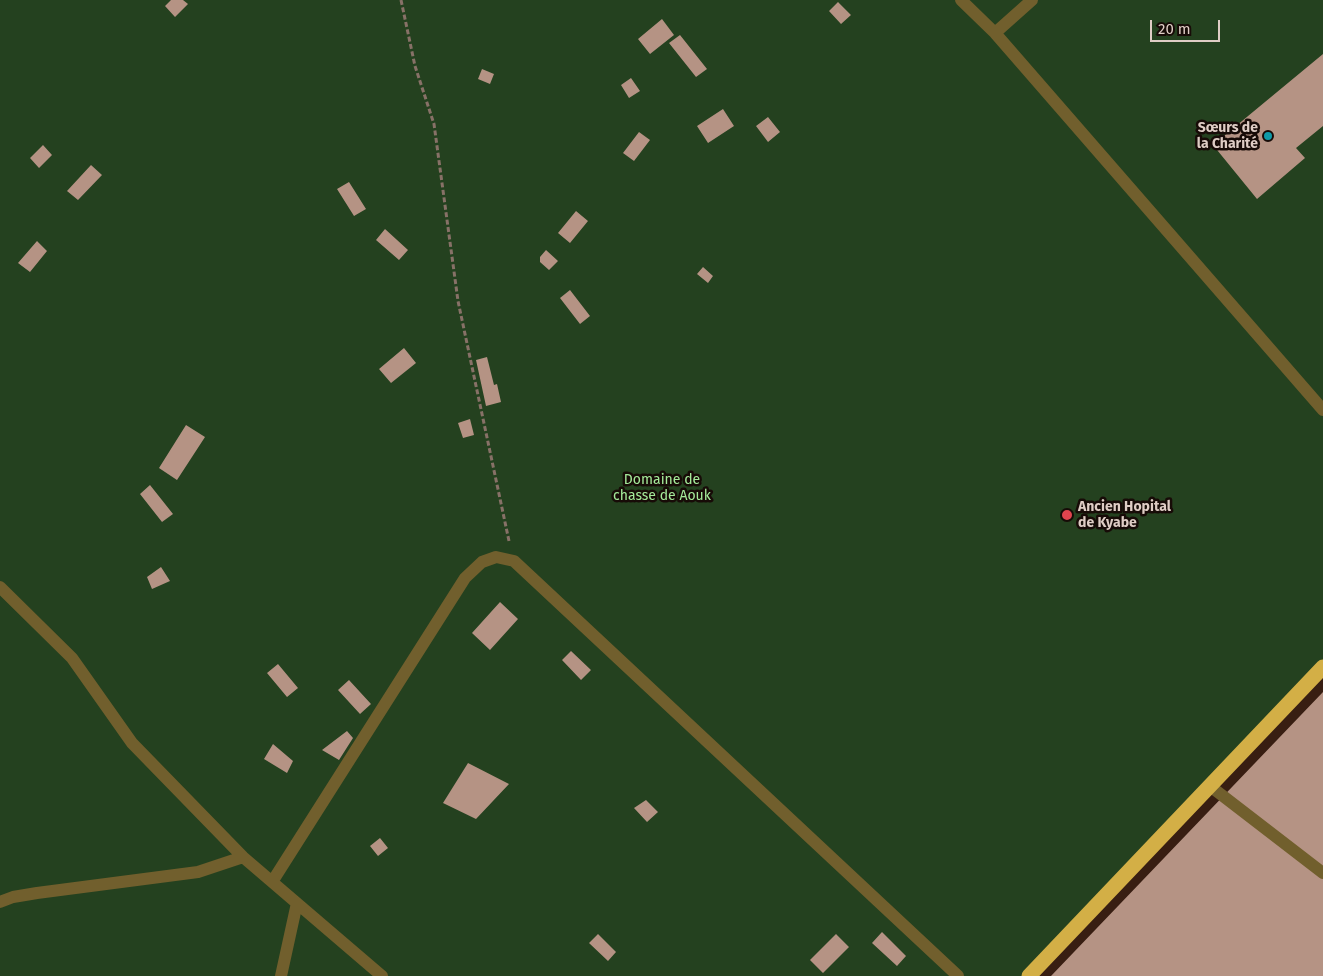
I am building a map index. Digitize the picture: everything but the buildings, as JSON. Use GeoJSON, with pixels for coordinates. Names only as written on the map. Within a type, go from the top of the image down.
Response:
{"type":"FeatureCollection","features":[{"type":"Feature","properties":{"kind":"highway"},"geometry":{"type":"LineString","coordinates":[[1029,976],[1323,667]]}},
{"type":"Feature","properties":{"kind":"street"},"geometry":{"type":"LineString","coordinates":[[961,0],[994,33],[1323,410]]}},
{"type":"Feature","properties":{"kind":"street"},"geometry":{"type":"LineString","coordinates":[[994,33],[1032,0]]}},
{"type":"Feature","properties":{"kind":"street"},"geometry":{"type":"LineString","coordinates":[[272,882],[465,578],[482,562],[496,557],[514,561],[958,976]]}},
{"type":"Feature","properties":{"kind":"street"},"geometry":{"type":"LineString","coordinates":[[0,587],[72,658],[132,743],[243,856],[382,976]]}},
{"type":"Feature","properties":{"kind":"street"},"geometry":{"type":"LineString","coordinates":[[1210,786],[1323,873]]}},
{"type":"Feature","properties":{"kind":"street"},"geometry":{"type":"LineString","coordinates":[[0,902],[13,897],[37,893],[198,872],[243,856]]}},
{"type":"Feature","properties":{"kind":"street"},"geometry":{"type":"LineString","coordinates":[[281,976],[297,903]]}},
{"type":"Feature","properties":{"kind":"path"},"geometry":{"type":"LineString","coordinates":[[401,0],[415,66],[434,124],[458,301],[514,561]]}},
{"type":"Feature","properties":{"kind":"green space","name":"Domaine de chasse de Aouk"},"geometry":{"type":"Polygon","coordinates":[[[0,0],[1323,0],[1323,667],[1029,976],[0,976],[0,0]]]}},
{"type":"Feature","properties":{"kind":"place","name":"Sœurs de la Charité"},"geometry":{"type":"Point","coordinates":[1268,136]}},
{"type":"Feature","properties":{"kind":"place","name":"Ancien Hopital de Kyabe"},"geometry":{"type":"Point","coordinates":[1067,515]}}]}
